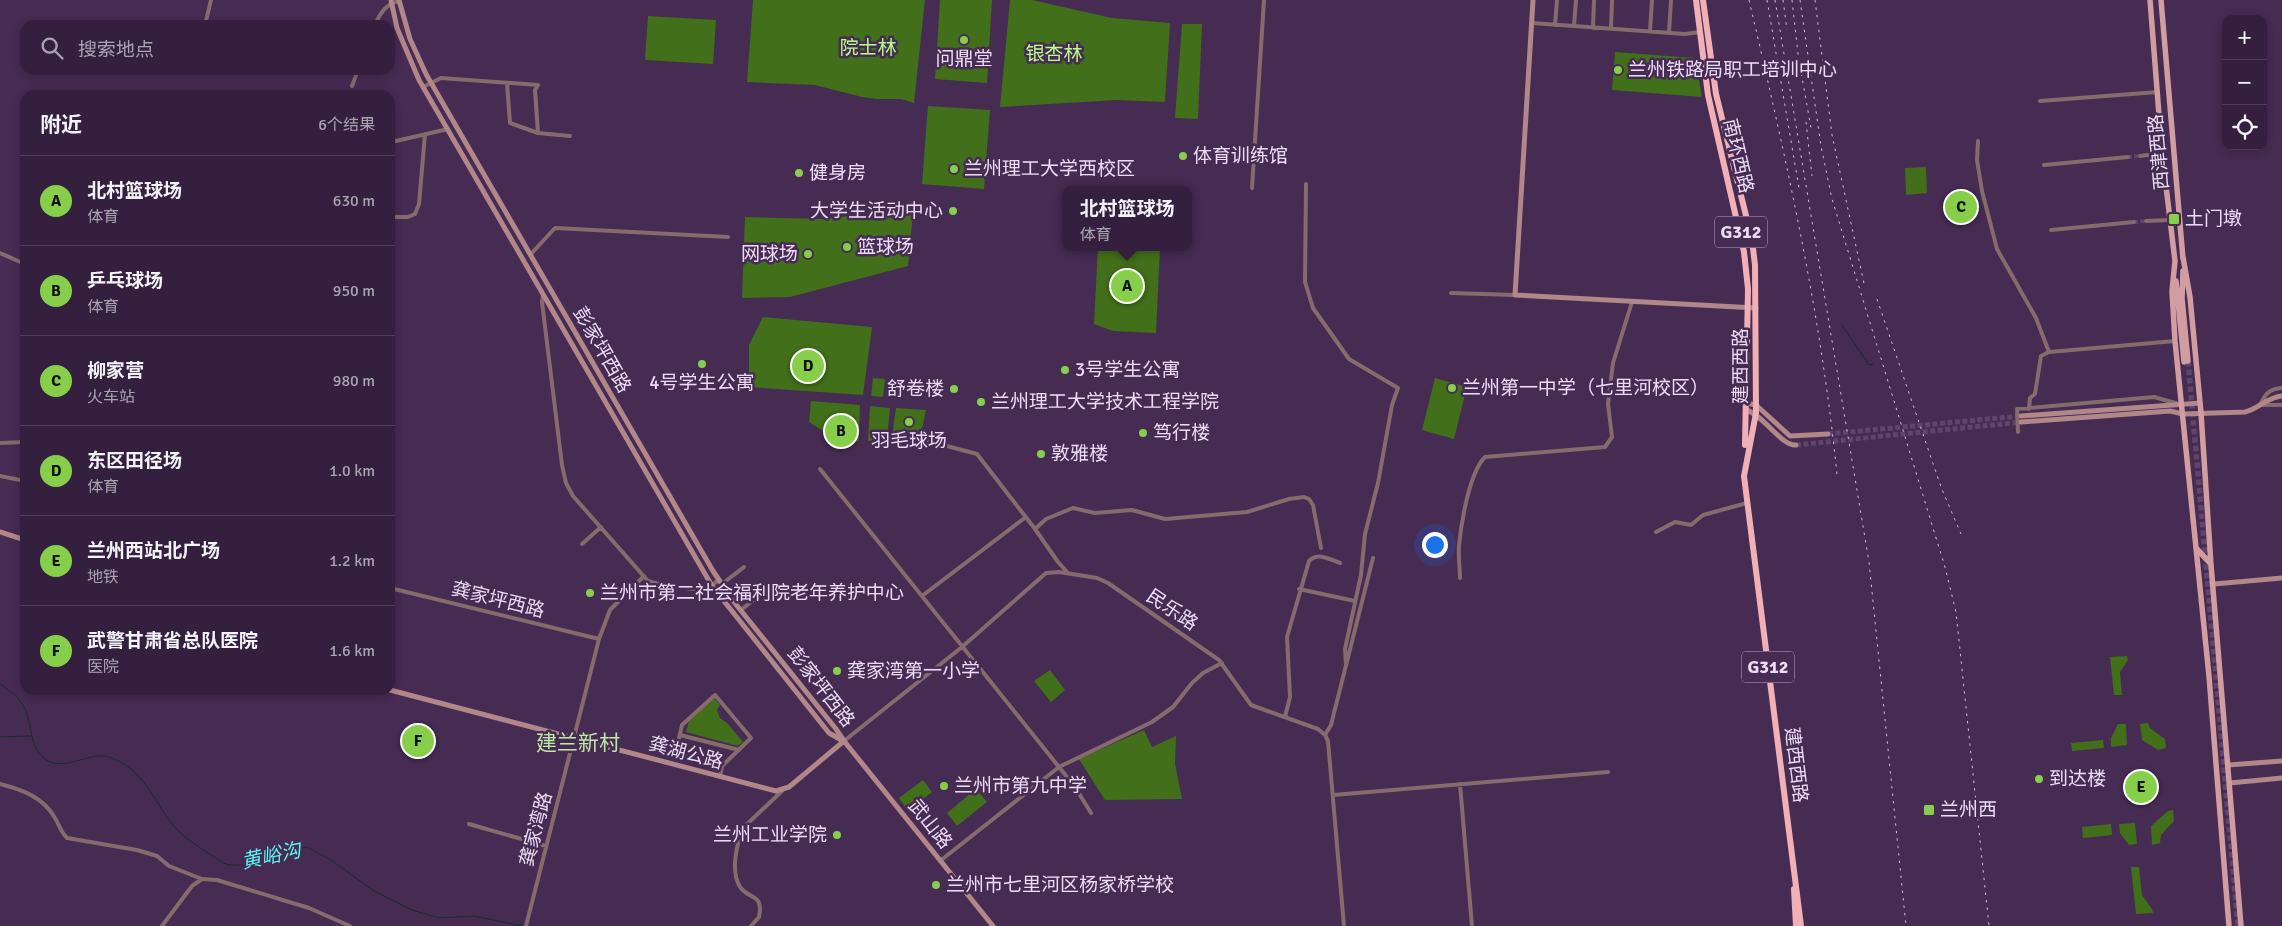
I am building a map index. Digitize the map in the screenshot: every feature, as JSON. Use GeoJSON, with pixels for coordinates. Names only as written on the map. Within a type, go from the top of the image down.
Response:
{"type":"FeatureCollection","features":[{"type":"Feature","properties":{"kind":"highway","name":"南环西路"},"geometry":{"type":"LineString","coordinates":[[1696,0],[1708,95],[1744,252],[1748,289],[1746,308],[1744,469]]}},
{"type":"Feature","properties":{"kind":"highway","name":"南环西路"},"geometry":{"type":"LineString","coordinates":[[1703,0],[1716,94],[1752,240],[1756,308]]}},
{"type":"Feature","properties":{"kind":"highway","name":"建西西路"},"geometry":{"type":"LineString","coordinates":[[1756,308],[1756,413],[1744,469],[1801,926]]}},
{"type":"Feature","properties":{"kind":"highway","name":"建西西路"},"geometry":{"type":"LineString","coordinates":[[1794,865],[1796,926]]}},
{"type":"Feature","properties":{"kind":"main road","name":"彭家坪西路"},"geometry":{"type":"LineString","coordinates":[[399,0],[414,50],[430,83],[720,582],[836,728],[844,741]]}},
{"type":"Feature","properties":{"kind":"main road"},"geometry":{"type":"LineString","coordinates":[[1515,295],[1533,0]]}},
{"type":"Feature","properties":{"kind":"main road","name":"西津西路"},"geometry":{"type":"LineString","coordinates":[[2150,0],[2162,153],[2186,361],[2182,298],[2183,257],[2161,0]]}},
{"type":"Feature","properties":{"kind":"main road","name":"彭家坪西路"},"geometry":{"type":"LineString","coordinates":[[391,1],[397,28],[423,87],[712,586],[829,733],[844,741]]}},
{"type":"Feature","properties":{"kind":"main road"},"geometry":{"type":"LineString","coordinates":[[2162,153],[2174,151]]}},
{"type":"Feature","properties":{"kind":"main road"},"geometry":{"type":"LineString","coordinates":[[2183,257],[2190,298],[2201,413],[2211,565],[2242,926]]}},
{"type":"Feature","properties":{"kind":"main road","name":"西津西路"},"geometry":{"type":"LineString","coordinates":[[2175,261],[2172,291],[2175,341],[2217,764],[2229,926]]}},
{"type":"Feature","properties":{"kind":"main road","name":"建西西路"},"geometry":{"type":"LineString","coordinates":[[1515,295],[1756,308]]}},
{"type":"Feature","properties":{"kind":"main road"},"geometry":{"type":"LineString","coordinates":[[2200,403],[2021,419],[2170,411],[2183,414],[2245,412],[2270,398],[2282,396]]}},
{"type":"Feature","properties":{"kind":"main road"},"geometry":{"type":"LineString","coordinates":[[1746,407],[1756,405],[1790,436],[1828,434]]}},
{"type":"Feature","properties":{"kind":"main road"},"geometry":{"type":"LineString","coordinates":[[1746,407],[1756,413],[1787,443],[1796,445]]}},
{"type":"Feature","properties":{"kind":"main road"},"geometry":{"type":"LineString","coordinates":[[0,532],[20,538]]}},
{"type":"Feature","properties":{"kind":"main road"},"geometry":{"type":"LineString","coordinates":[[2196,548],[2211,565]]}},
{"type":"Feature","properties":{"kind":"main road"},"geometry":{"type":"LineString","coordinates":[[2214,584],[2282,578]]}},
{"type":"Feature","properties":{"kind":"main road","name":"龚湖公路"},"geometry":{"type":"LineString","coordinates":[[395,691],[720,777],[782,791]]}},
{"type":"Feature","properties":{"kind":"main road"},"geometry":{"type":"LineString","coordinates":[[782,791],[844,741]]}},
{"type":"Feature","properties":{"kind":"main road","name":"武山路"},"geometry":{"type":"LineString","coordinates":[[844,741],[993,926]]}},
{"type":"Feature","properties":{"kind":"main road"},"geometry":{"type":"LineString","coordinates":[[2228,765],[2282,761]]}},
{"type":"Feature","properties":{"kind":"main road"},"geometry":{"type":"LineString","coordinates":[[2230,783],[2282,778]]}},
{"type":"Feature","properties":{"kind":"street"},"geometry":{"type":"LineString","coordinates":[[206,20],[211,0]]}},
{"type":"Feature","properties":{"kind":"street"},"geometry":{"type":"LineString","coordinates":[[377,20],[380,13],[391,1],[399,0]]}},
{"type":"Feature","properties":{"kind":"street"},"geometry":{"type":"LineString","coordinates":[[1252,188],[1264,0]]}},
{"type":"Feature","properties":{"kind":"street"},"geometry":{"type":"LineString","coordinates":[[1555,25],[1557,0]]}},
{"type":"Feature","properties":{"kind":"street"},"geometry":{"type":"LineString","coordinates":[[1574,26],[1576,0]]}},
{"type":"Feature","properties":{"kind":"street"},"geometry":{"type":"LineString","coordinates":[[1593,28],[1594,0]]}},
{"type":"Feature","properties":{"kind":"street"},"geometry":{"type":"LineString","coordinates":[[1611,29],[1612,0]]}},
{"type":"Feature","properties":{"kind":"street"},"geometry":{"type":"LineString","coordinates":[[1650,32],[1652,0]]}},
{"type":"Feature","properties":{"kind":"street"},"geometry":{"type":"LineString","coordinates":[[1669,33],[1671,0]]}},
{"type":"Feature","properties":{"kind":"street"},"geometry":{"type":"LineString","coordinates":[[1532,23],[1669,33],[1707,32]]}},
{"type":"Feature","properties":{"kind":"street"},"geometry":{"type":"LineString","coordinates":[[352,86],[356,75]]}},
{"type":"Feature","properties":{"kind":"street"},"geometry":{"type":"LineString","coordinates":[[423,87],[442,78],[538,85],[535,90],[538,133]]}},
{"type":"Feature","properties":{"kind":"street"},"geometry":{"type":"LineString","coordinates":[[507,83],[510,123],[522,129],[538,133],[570,136]]}},
{"type":"Feature","properties":{"kind":"street"},"geometry":{"type":"LineString","coordinates":[[2040,101],[2158,92]]}},
{"type":"Feature","properties":{"kind":"street"},"geometry":{"type":"LineString","coordinates":[[396,141],[448,129]]}},
{"type":"Feature","properties":{"kind":"street"},"geometry":{"type":"LineString","coordinates":[[395,217],[408,217],[415,214],[418,204],[425,134]]}},
{"type":"Feature","properties":{"kind":"street"},"geometry":{"type":"LineString","coordinates":[[1978,141],[1977,160],[1982,191],[1997,249],[2036,318],[2049,352]]}},
{"type":"Feature","properties":{"kind":"street"},"geometry":{"type":"LineString","coordinates":[[2140,156],[2162,153]]}},
{"type":"Feature","properties":{"kind":"street"},"geometry":{"type":"LineString","coordinates":[[2044,165],[2128,157]]}},
{"type":"Feature","properties":{"kind":"street"},"geometry":{"type":"LineString","coordinates":[[1306,184],[1304,282],[1313,308],[1349,359],[1398,388],[1392,405],[1378,483],[1365,534],[1361,575],[1345,650],[1346,665]]}},
{"type":"Feature","properties":{"kind":"street"},"geometry":{"type":"LineString","coordinates":[[2146,221],[2170,220]]}},
{"type":"Feature","properties":{"kind":"street"},"geometry":{"type":"LineString","coordinates":[[2051,230],[2134,222]]}},
{"type":"Feature","properties":{"kind":"street"},"geometry":{"type":"LineString","coordinates":[[530,255],[555,228],[728,236]]}},
{"type":"Feature","properties":{"kind":"street"},"geometry":{"type":"LineString","coordinates":[[0,253],[20,262]]}},
{"type":"Feature","properties":{"kind":"street"},"geometry":{"type":"LineString","coordinates":[[1451,293],[1515,295]]}},
{"type":"Feature","properties":{"kind":"street"},"geometry":{"type":"LineString","coordinates":[[544,295],[542,302],[556,423],[566,483],[573,496],[648,581],[657,584],[702,589],[720,582],[744,567]]}},
{"type":"Feature","properties":{"kind":"street"},"geometry":{"type":"LineString","coordinates":[[1460,578],[1459,548],[1465,514],[1476,468],[1485,457],[1605,447],[1610,442],[1612,437],[1608,404],[1613,363],[1632,302]]}},
{"type":"Feature","properties":{"kind":"street"},"geometry":{"type":"LineString","coordinates":[[2029,409],[2030,398],[2035,394],[2040,356],[2049,352],[2175,341]]}},
{"type":"Feature","properties":{"kind":"street"},"geometry":{"type":"LineString","coordinates":[[2282,388],[2272,389],[2266,393],[2260,405],[2282,405]]}},
{"type":"Feature","properties":{"kind":"street"},"geometry":{"type":"LineString","coordinates":[[2018,432],[2017,409],[2154,397],[2182,404]]}},
{"type":"Feature","properties":{"kind":"street"},"geometry":{"type":"LineString","coordinates":[[0,443],[20,442]]}},
{"type":"Feature","properties":{"kind":"street"},"geometry":{"type":"LineString","coordinates":[[928,442],[977,454],[1058,562],[1069,573]]}},
{"type":"Feature","properties":{"kind":"street"},"geometry":{"type":"LineString","coordinates":[[820,469],[1075,787],[1091,813]]}},
{"type":"Feature","properties":{"kind":"street"},"geometry":{"type":"LineString","coordinates":[[0,476],[20,480]]}},
{"type":"Feature","properties":{"kind":"street"},"geometry":{"type":"LineString","coordinates":[[1035,529],[1046,520],[1073,508],[1095,513],[1132,510],[1165,519],[1247,512],[1289,499],[1304,497],[1309,499],[1313,505],[1321,548]]}},
{"type":"Feature","properties":{"kind":"street"},"geometry":{"type":"LineString","coordinates":[[1656,532],[1675,522],[1691,525],[1703,515],[1747,503]]}},
{"type":"Feature","properties":{"kind":"street"},"geometry":{"type":"LineString","coordinates":[[922,596],[1026,518]]}},
{"type":"Feature","properties":{"kind":"street"},"geometry":{"type":"LineString","coordinates":[[582,544],[601,527]]}},
{"type":"Feature","properties":{"kind":"street"},"geometry":{"type":"LineString","coordinates":[[1285,717],[1290,697],[1287,637],[1299,589],[1309,561],[1313,557],[1319,556],[1340,563]]}},
{"type":"Feature","properties":{"kind":"street"},"geometry":{"type":"LineString","coordinates":[[1344,926],[1328,741],[1325,735],[1331,725],[1373,558]]}},
{"type":"Feature","properties":{"kind":"street","name":"民乐路"},"geometry":{"type":"LineString","coordinates":[[844,741],[962,647],[1046,573],[1054,571],[1097,578],[1108,583],[1222,663],[1250,705],[1318,730],[1325,735]]}},
{"type":"Feature","properties":{"kind":"street"},"geometry":{"type":"LineString","coordinates":[[573,739],[599,639],[610,610],[644,576]]}},
{"type":"Feature","properties":{"kind":"street"},"geometry":{"type":"LineString","coordinates":[[741,610],[770,586]]}},
{"type":"Feature","properties":{"kind":"street","name":"龚家坪西路"},"geometry":{"type":"LineString","coordinates":[[395,589],[599,639]]}},
{"type":"Feature","properties":{"kind":"street"},"geometry":{"type":"LineString","coordinates":[[1299,589],[1355,601]]}},
{"type":"Feature","properties":{"kind":"street"},"geometry":{"type":"LineString","coordinates":[[940,861],[1059,767],[1136,730],[1164,714],[1180,699],[1192,683],[1222,663]]}},
{"type":"Feature","properties":{"kind":"street"},"geometry":{"type":"LineString","coordinates":[[720,777],[722,766],[751,738],[715,695],[682,725],[675,755],[722,766]]}},
{"type":"Feature","properties":{"kind":"street"},"geometry":{"type":"LineString","coordinates":[[680,735],[739,750]]}},
{"type":"Feature","properties":{"kind":"street","name":"龚家湾路"},"geometry":{"type":"LineString","coordinates":[[526,925],[573,739]]}},
{"type":"Feature","properties":{"kind":"street"},"geometry":{"type":"LineString","coordinates":[[1333,794],[1608,772]]}},
{"type":"Feature","properties":{"kind":"street"},"geometry":{"type":"LineString","coordinates":[[0,784],[16,788],[44,802],[56,820],[60,831],[67,838],[137,850],[158,856],[169,866],[202,879],[217,880],[308,908],[350,926]]}},
{"type":"Feature","properties":{"kind":"street"},"geometry":{"type":"LineString","coordinates":[[1460,784],[1472,926]]}},
{"type":"Feature","properties":{"kind":"street"},"geometry":{"type":"LineString","coordinates":[[751,926],[759,917],[760,904],[757,899],[740,887],[737,880],[735,864],[740,835],[743,828],[782,791]]}},
{"type":"Feature","properties":{"kind":"street"},"geometry":{"type":"LineString","coordinates":[[469,824],[546,846]]}},
{"type":"Feature","properties":{"kind":"street"},"geometry":{"type":"LineString","coordinates":[[162,926],[192,886],[202,879]]}},
{"type":"Feature","properties":{"kind":"green space","name":"院士林"},"geometry":{"type":"Polygon","coordinates":[[[753,0],[925,0],[914,103],[901,99],[862,97],[815,85],[747,82],[753,0]]]}},
{"type":"Feature","properties":{"kind":"green space","name":"问鼎堂"},"geometry":{"type":"Polygon","coordinates":[[[940,0],[992,0],[987,83],[935,79],[940,0]]]}},
{"type":"Feature","properties":{"kind":"green space","name":"银杏林"},"geometry":{"type":"Polygon","coordinates":[[[1010,0],[1032,0],[1112,18],[1170,23],[1165,102],[1117,100],[1000,107],[1010,0]]]}},
{"type":"Feature","properties":{"kind":"green space"},"geometry":{"type":"Polygon","coordinates":[[[648,16],[716,20],[713,64],[645,60],[648,16]]]}},
{"type":"Feature","properties":{"kind":"green space"},"geometry":{"type":"Polygon","coordinates":[[[1182,24],[1202,24],[1198,119],[1175,118],[1182,24]]]}},
{"type":"Feature","properties":{"kind":"green space"},"geometry":{"type":"Polygon","coordinates":[[[1615,52],[1695,58],[1702,97],[1612,90],[1615,52]]]}},
{"type":"Feature","properties":{"kind":"green space"},"geometry":{"type":"Polygon","coordinates":[[[928,106],[990,110],[984,189],[922,184],[928,106]]]}},
{"type":"Feature","properties":{"kind":"green space"},"geometry":{"type":"Polygon","coordinates":[[[1926,167],[1927,193],[1906,195],[1905,168],[1926,167]]]}},
{"type":"Feature","properties":{"kind":"green space"},"geometry":{"type":"Polygon","coordinates":[[[891,211],[913,213],[908,266],[790,297],[742,298],[745,217],[823,219],[891,211]]]}},
{"type":"Feature","properties":{"kind":"green space"},"geometry":{"type":"Polygon","coordinates":[[[1098,251],[1160,251],[1156,333],[1113,331],[1094,324],[1098,251]]]}},
{"type":"Feature","properties":{"kind":"green space"},"geometry":{"type":"Polygon","coordinates":[[[763,317],[872,327],[863,395],[749,387],[749,345],[763,317]]]}},
{"type":"Feature","properties":{"kind":"green space"},"geometry":{"type":"Polygon","coordinates":[[[873,378],[885,379],[883,397],[871,396],[873,378]]]}},
{"type":"Feature","properties":{"kind":"green space"},"geometry":{"type":"Polygon","coordinates":[[[1435,378],[1467,387],[1454,439],[1422,430],[1435,378]]]}},
{"type":"Feature","properties":{"kind":"green space"},"geometry":{"type":"Polygon","coordinates":[[[811,401],[860,405],[859,441],[845,445],[809,422],[811,401]]]}},
{"type":"Feature","properties":{"kind":"green space"},"geometry":{"type":"Polygon","coordinates":[[[870,406],[890,408],[887,438],[868,441],[870,406]]]}},
{"type":"Feature","properties":{"kind":"green space","name":"羽毛球场"},"geometry":{"type":"Polygon","coordinates":[[[896,408],[926,410],[921,434],[910,441],[892,437],[896,408]]]}},
{"type":"Feature","properties":{"kind":"green space"},"geometry":{"type":"Polygon","coordinates":[[[2127,656],[2128,660],[2120,672],[2122,695],[2114,695],[2110,657],[2127,656]]]}},
{"type":"Feature","properties":{"kind":"green space"},"geometry":{"type":"Polygon","coordinates":[[[1050,670],[1065,690],[1051,702],[1034,681],[1050,670]]]}},
{"type":"Feature","properties":{"kind":"green space"},"geometry":{"type":"Polygon","coordinates":[[[714,698],[720,705],[717,710],[720,718],[727,723],[743,742],[738,746],[686,732],[689,721],[714,698]]]}},
{"type":"Feature","properties":{"kind":"green space"},"geometry":{"type":"Polygon","coordinates":[[[2148,723],[2150,728],[2165,739],[2166,748],[2158,750],[2142,740],[2140,724],[2148,723]]]}},
{"type":"Feature","properties":{"kind":"green space"},"geometry":{"type":"Polygon","coordinates":[[[2118,724],[2126,724],[2127,745],[2111,747],[2111,738],[2118,724]]]}},
{"type":"Feature","properties":{"kind":"green space"},"geometry":{"type":"Polygon","coordinates":[[[1144,730],[1152,747],[1176,736],[1175,764],[1182,799],[1105,800],[1079,759],[1144,730]]]}},
{"type":"Feature","properties":{"kind":"green space"},"geometry":{"type":"Polygon","coordinates":[[[2103,740],[2104,748],[2072,751],[2071,743],[2103,740]]]}},
{"type":"Feature","properties":{"kind":"green space"},"geometry":{"type":"Polygon","coordinates":[[[923,780],[932,792],[908,811],[899,798],[923,780]]]}},
{"type":"Feature","properties":{"kind":"green space"},"geometry":{"type":"Polygon","coordinates":[[[976,789],[987,802],[957,826],[947,813],[976,789]]]}},
{"type":"Feature","properties":{"kind":"green space"},"geometry":{"type":"Polygon","coordinates":[[[2173,810],[2174,821],[2161,835],[2160,843],[2152,845],[2151,826],[2168,811],[2173,810]]]}},
{"type":"Feature","properties":{"kind":"green space"},"geometry":{"type":"Polygon","coordinates":[[[2135,823],[2137,844],[2129,845],[2120,833],[2119,824],[2135,823]]]}},
{"type":"Feature","properties":{"kind":"green space"},"geometry":{"type":"Polygon","coordinates":[[[2111,824],[2112,835],[2083,838],[2082,827],[2111,824]]]}},
{"type":"Feature","properties":{"kind":"green space"},"geometry":{"type":"Polygon","coordinates":[[[2131,867],[2139,867],[2142,895],[2153,913],[2136,914],[2131,867]]]}},
{"type":"Feature","properties":{"kind":"waterway"},"geometry":{"type":"LineString","coordinates":[[1842,325],[1869,365],[1873,364]]}},
{"type":"Feature","properties":{"kind":"waterway","name":"黄峪沟"},"geometry":{"type":"LineString","coordinates":[[0,684],[22,703],[27,714],[33,741],[45,759],[59,764],[104,756],[122,763],[137,774],[178,830],[190,841],[223,863],[229,865],[248,865],[281,851],[307,847],[331,860],[374,891],[412,910],[439,918],[474,916],[523,926]]}},
{"type":"Feature","properties":{"kind":"waterway"},"geometry":{"type":"LineString","coordinates":[[0,737],[31,736]]}},
{"type":"Feature","properties":{"kind":"tunnel"},"geometry":{"type":"LineString","coordinates":[[2128,157],[2140,156]]}},
{"type":"Feature","properties":{"kind":"tunnel"},"geometry":{"type":"LineString","coordinates":[[2134,222],[2146,221]]}},
{"type":"Feature","properties":{"kind":"tunnel"},"geometry":{"type":"LineString","coordinates":[[2188,361],[2238,926]]}},
{"type":"Feature","properties":{"kind":"tunnel"},"geometry":{"type":"LineString","coordinates":[[1828,434],[2020,416]]}},
{"type":"Feature","properties":{"kind":"tunnel"},"geometry":{"type":"LineString","coordinates":[[1796,445],[2021,422]]}},
{"type":"Feature","properties":{"kind":"railway"},"geometry":{"type":"LineString","coordinates":[[1749,0],[1789,177],[1812,295],[1822,355],[1837,475]]}},
{"type":"Feature","properties":{"kind":"railway"},"geometry":{"type":"LineString","coordinates":[[1767,0],[1799,188]]}},
{"type":"Feature","properties":{"kind":"railway"},"geometry":{"type":"LineString","coordinates":[[1775,0],[1869,562],[1906,926]]}},
{"type":"Feature","properties":{"kind":"railway"},"geometry":{"type":"LineString","coordinates":[[1783,0],[1787,30]]}},
{"type":"Feature","properties":{"kind":"railway"},"geometry":{"type":"LineString","coordinates":[[1792,0],[1800,72]]}},
{"type":"Feature","properties":{"kind":"railway"},"geometry":{"type":"LineString","coordinates":[[1800,0],[1821,146],[1832,199],[1945,567],[1956,612],[1989,926]]}},
{"type":"Feature","properties":{"kind":"railway"},"geometry":{"type":"LineString","coordinates":[[1815,0],[1832,135],[1865,288]]}},
{"type":"Feature","properties":{"kind":"railway"},"geometry":{"type":"LineString","coordinates":[[1800,66],[1811,128]]}},
{"type":"Feature","properties":{"kind":"railway"},"geometry":{"type":"LineString","coordinates":[[1806,122],[1812,176]]}},
{"type":"Feature","properties":{"kind":"railway"},"geometry":{"type":"LineString","coordinates":[[1877,299],[1941,487],[1961,534]]}},
{"type":"Feature","properties":{"kind":"place","name":"问鼎堂"},"geometry":{"type":"Point","coordinates":[964,40]}},
{"type":"Feature","properties":{"kind":"place","name":"兰州铁路局职工培训中心"},"geometry":{"type":"Point","coordinates":[1618,70]}},
{"type":"Feature","properties":{"kind":"place","name":"体育训练馆"},"geometry":{"type":"Point","coordinates":[1183,156]}},
{"type":"Feature","properties":{"kind":"place","name":"兰州理工大学西校区"},"geometry":{"type":"Point","coordinates":[954,169]}},
{"type":"Feature","properties":{"kind":"place","name":"健身房"},"geometry":{"type":"Point","coordinates":[799,173]}},
{"type":"Feature","properties":{"kind":"place","name":"柳家营"},"geometry":{"type":"Point","coordinates":[1961,207]}},
{"type":"Feature","properties":{"kind":"place","name":"大学生活动中心"},"geometry":{"type":"Point","coordinates":[953,211]}},
{"type":"Feature","properties":{"kind":"place","name":"土门墩"},"geometry":{"type":"Point","coordinates":[2174,219]}},
{"type":"Feature","properties":{"kind":"place","name":"篮球场"},"geometry":{"type":"Point","coordinates":[847,247]}},
{"type":"Feature","properties":{"kind":"place","name":"网球场"},"geometry":{"type":"Point","coordinates":[808,254]}},
{"type":"Feature","properties":{"kind":"place","name":"北村篮球场"},"geometry":{"type":"Point","coordinates":[1127,286]}},
{"type":"Feature","properties":{"kind":"place","name":"4号学生公寓"},"geometry":{"type":"Point","coordinates":[702,364]}},
{"type":"Feature","properties":{"kind":"place","name":"东区田径场"},"geometry":{"type":"Point","coordinates":[808,366]}},
{"type":"Feature","properties":{"kind":"place","name":"3号学生公寓"},"geometry":{"type":"Point","coordinates":[1065,370]}},
{"type":"Feature","properties":{"kind":"place","name":"兰州第一中学（七里河校区）"},"geometry":{"type":"Point","coordinates":[1452,388]}},
{"type":"Feature","properties":{"kind":"place","name":"舒卷楼"},"geometry":{"type":"Point","coordinates":[954,389]}},
{"type":"Feature","properties":{"kind":"place","name":"兰州理工大学技术工程学院"},"geometry":{"type":"Point","coordinates":[981,402]}},
{"type":"Feature","properties":{"kind":"place","name":"羽毛球场"},"geometry":{"type":"Point","coordinates":[909,422]}},
{"type":"Feature","properties":{"kind":"place","name":"乒乓球场"},"geometry":{"type":"Point","coordinates":[841,431]}},
{"type":"Feature","properties":{"kind":"place","name":"笃行楼"},"geometry":{"type":"Point","coordinates":[1143,433]}},
{"type":"Feature","properties":{"kind":"place","name":"敦雅楼"},"geometry":{"type":"Point","coordinates":[1041,454]}},
{"type":"Feature","properties":{"kind":"place","name":"兰州市第二社会福利院老年养护中心"},"geometry":{"type":"Point","coordinates":[590,593]}},
{"type":"Feature","properties":{"kind":"place","name":"龚家湾第一小学"},"geometry":{"type":"Point","coordinates":[837,671]}},
{"type":"Feature","properties":{"kind":"place","name":"武警甘肃省总队医院"},"geometry":{"type":"Point","coordinates":[418,741]}},
{"type":"Feature","properties":{"kind":"place","name":"到达楼"},"geometry":{"type":"Point","coordinates":[2039,779]}},
{"type":"Feature","properties":{"kind":"place","name":"兰州市第九中学"},"geometry":{"type":"Point","coordinates":[944,786]}},
{"type":"Feature","properties":{"kind":"place","name":"兰州西站北广场"},"geometry":{"type":"Point","coordinates":[2141,787]}},
{"type":"Feature","properties":{"kind":"place","name":"兰州西"},"geometry":{"type":"Point","coordinates":[1929,810]}},
{"type":"Feature","properties":{"kind":"place","name":"兰州工业学院"},"geometry":{"type":"Point","coordinates":[837,835]}},
{"type":"Feature","properties":{"kind":"place","name":"兰州市七里河区杨家桥学校"},"geometry":{"type":"Point","coordinates":[936,885]}},
{"type":"Feature","properties":{"kind":"district","name":"建兰新村"},"geometry":{"type":"Point","coordinates":[578,743]}}]}
